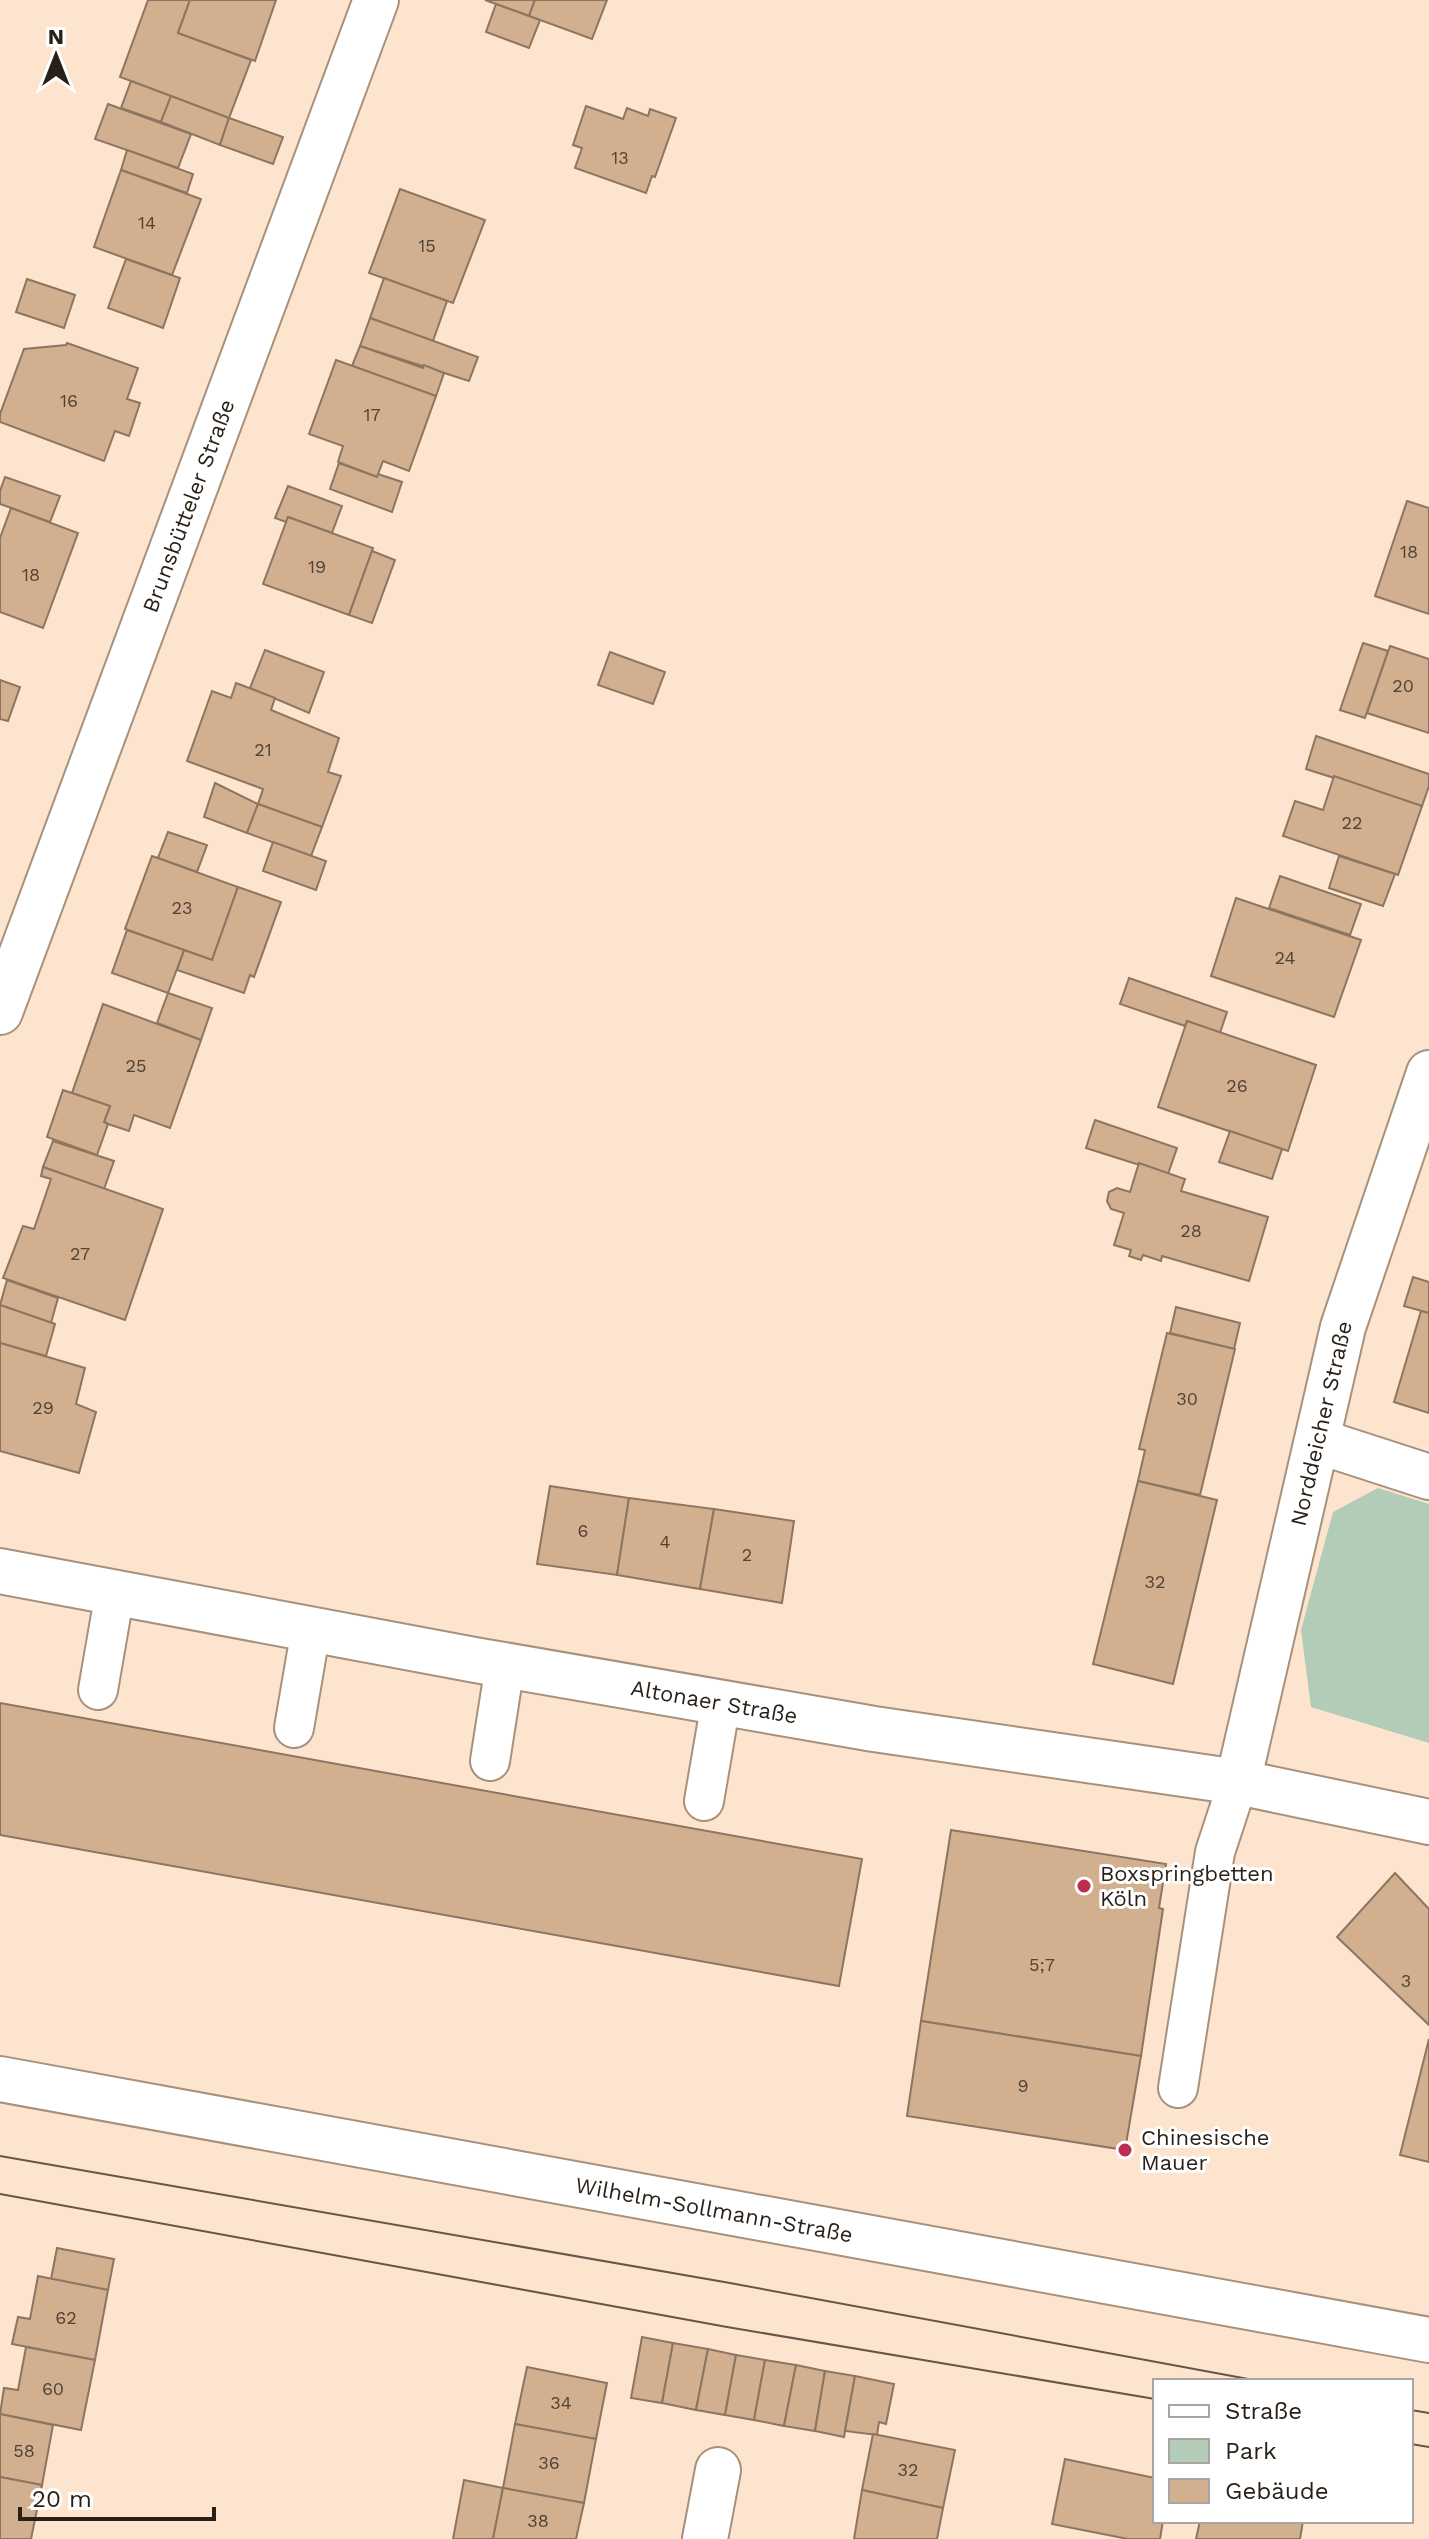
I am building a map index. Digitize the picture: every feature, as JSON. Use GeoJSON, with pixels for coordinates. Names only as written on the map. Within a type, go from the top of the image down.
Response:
{"type":"FeatureCollection","features":[{"type":"Feature","properties":{"kind":"street","name":"Brunsbütteler Straße"},"geometry":{"type":"LineString","coordinates":[[0,1012],[376,0]]}},
{"type":"Feature","properties":{"kind":"street","name":"Norddeicher Straße"},"geometry":{"type":"LineString","coordinates":[[1238,1782],[1343,1327],[1429,1073]]}},
{"type":"Feature","properties":{"kind":"street"},"geometry":{"type":"LineString","coordinates":[[1318,1441],[1429,1477]]}},
{"type":"Feature","properties":{"kind":"street","name":"Altonaer Straße"},"geometry":{"type":"LineString","coordinates":[[0,1571],[505,1665],[874,1729],[1238,1782],[1429,1822]]}},
{"type":"Feature","properties":{"kind":"street","name":"Wilhelm-Sollmann-Straße"},"geometry":{"type":"LineString","coordinates":[[0,2079],[1429,2340]]}},
{"type":"Feature","properties":{"kind":"street"},"geometry":{"type":"LineString","coordinates":[[705,2539],[718,2470]]}},
{"type":"Feature","properties":{"kind":"lane"},"geometry":{"type":"LineString","coordinates":[[98,1690],[115,1592]]}},
{"type":"Feature","properties":{"kind":"lane"},"geometry":{"type":"LineString","coordinates":[[294,1728],[311,1629]]}},
{"type":"Feature","properties":{"kind":"lane"},"geometry":{"type":"LineString","coordinates":[[490,1761],[505,1665]]}},
{"type":"Feature","properties":{"kind":"lane"},"geometry":{"type":"LineString","coordinates":[[704,1801],[721,1702]]}},
{"type":"Feature","properties":{"kind":"lane"},"geometry":{"type":"LineString","coordinates":[[1178,2088],[1215,1852],[1238,1782]]}},
{"type":"Feature","properties":{"kind":"green space"},"geometry":{"type":"Polygon","coordinates":[[[1378,1488],[1429,1504],[1429,1743],[1311,1707],[1301,1630],[1333,1512],[1378,1488]]]}},
{"type":"Feature","properties":{"kind":"building"},"geometry":{"type":"Polygon","coordinates":[[[148,0],[190,0],[178,33],[251,60],[229,118],[120,77],[148,0]]]}},
{"type":"Feature","properties":{"kind":"building"},"geometry":{"type":"Polygon","coordinates":[[[190,0],[276,0],[255,61],[178,33],[190,0]]]}},
{"type":"Feature","properties":{"kind":"building"},"geometry":{"type":"Polygon","coordinates":[[[485,0],[535,0],[529,16],[485,0]]]}},
{"type":"Feature","properties":{"kind":"building"},"geometry":{"type":"Polygon","coordinates":[[[535,0],[607,0],[592,39],[529,16],[535,0]]]}},
{"type":"Feature","properties":{"kind":"building"},"geometry":{"type":"Polygon","coordinates":[[[496,4],[540,20],[529,48],[486,32],[496,4]]]}},
{"type":"Feature","properties":{"kind":"building"},"geometry":{"type":"Polygon","coordinates":[[[131,81],[171,96],[161,122],[121,108],[131,81]]]}},
{"type":"Feature","properties":{"kind":"building"},"geometry":{"type":"Polygon","coordinates":[[[171,96],[229,118],[220,145],[161,122],[171,96]]]}},
{"type":"Feature","properties":{"kind":"building"},"geometry":{"type":"Polygon","coordinates":[[[108,104],[191,134],[178,168],[95,139],[108,104]]]}},
{"type":"Feature","properties":{"kind":"building"},"geometry":{"type":"Polygon","coordinates":[[[586,106],[623,119],[627,108],[648,116],[650,109],[676,118],[655,177],[652,176],[646,193],[575,168],[582,148],[573,145],[586,106]]]}},
{"type":"Feature","properties":{"kind":"building"},"geometry":{"type":"Polygon","coordinates":[[[229,118],[283,137],[273,164],[220,145],[229,118]]]}},
{"type":"Feature","properties":{"kind":"building"},"geometry":{"type":"Polygon","coordinates":[[[127,150],[193,174],[187,193],[121,170],[127,150]]]}},
{"type":"Feature","properties":{"kind":"building"},"geometry":{"type":"Polygon","coordinates":[[[121,170],[201,199],[172,275],[94,247],[121,170]]]}},
{"type":"Feature","properties":{"kind":"building"},"geometry":{"type":"Polygon","coordinates":[[[400,189],[485,220],[453,303],[369,273],[400,189]]]}},
{"type":"Feature","properties":{"kind":"building"},"geometry":{"type":"Polygon","coordinates":[[[126,259],[180,278],[163,328],[108,308],[126,259]]]}},
{"type":"Feature","properties":{"kind":"building"},"geometry":{"type":"Polygon","coordinates":[[[384,278],[447,301],[433,341],[370,318],[384,278]]]}},
{"type":"Feature","properties":{"kind":"building"},"geometry":{"type":"Polygon","coordinates":[[[27,279],[75,295],[64,328],[16,312],[27,279]]]}},
{"type":"Feature","properties":{"kind":"building"},"geometry":{"type":"Polygon","coordinates":[[[370,318],[478,357],[469,381],[360,346],[370,318]]]}},
{"type":"Feature","properties":{"kind":"building"},"geometry":{"type":"Polygon","coordinates":[[[67,343],[138,368],[127,399],[140,403],[129,436],[115,431],[104,461],[0,422],[0,414],[24,349],[67,343]]]}},
{"type":"Feature","properties":{"kind":"building"},"geometry":{"type":"Polygon","coordinates":[[[360,346],[444,373],[436,396],[352,366],[360,346]]]}},
{"type":"Feature","properties":{"kind":"building"},"geometry":{"type":"Polygon","coordinates":[[[336,360],[436,396],[409,471],[383,461],[377,477],[338,462],[343,446],[309,434],[336,360]]]}},
{"type":"Feature","properties":{"kind":"building"},"geometry":{"type":"Polygon","coordinates":[[[339,463],[377,477],[378,474],[402,482],[392,512],[330,489],[339,463]]]}},
{"type":"Feature","properties":{"kind":"building"},"geometry":{"type":"Polygon","coordinates":[[[5,477],[60,496],[50,522],[0,504],[5,477]]]}},
{"type":"Feature","properties":{"kind":"building"},"geometry":{"type":"Polygon","coordinates":[[[288,486],[342,506],[332,533],[288,517],[286,522],[275,518],[288,486]]]}},
{"type":"Feature","properties":{"kind":"building"},"geometry":{"type":"Polygon","coordinates":[[[1407,501],[1429,508],[1429,614],[1375,596],[1407,501]]]}},
{"type":"Feature","properties":{"kind":"building"},"geometry":{"type":"Polygon","coordinates":[[[11,508],[78,533],[43,628],[0,612],[0,538],[11,508]]]}},
{"type":"Feature","properties":{"kind":"building"},"geometry":{"type":"Polygon","coordinates":[[[288,517],[373,548],[349,615],[263,584],[288,517]]]}},
{"type":"Feature","properties":{"kind":"building"},"geometry":{"type":"Polygon","coordinates":[[[372,551],[395,560],[372,623],[349,615],[372,551]]]}},
{"type":"Feature","properties":{"kind":"building"},"geometry":{"type":"Polygon","coordinates":[[[1363,643],[1388,651],[1365,718],[1340,710],[1363,643]]]}},
{"type":"Feature","properties":{"kind":"building"},"geometry":{"type":"Polygon","coordinates":[[[1390,646],[1429,659],[1429,733],[1367,713],[1390,646]]]}},
{"type":"Feature","properties":{"kind":"building"},"geometry":{"type":"Polygon","coordinates":[[[265,650],[324,672],[309,713],[250,688],[265,650]]]}},
{"type":"Feature","properties":{"kind":"building"},"geometry":{"type":"Polygon","coordinates":[[[610,652],[665,672],[653,704],[598,685],[610,652]]]}},
{"type":"Feature","properties":{"kind":"building"},"geometry":{"type":"Polygon","coordinates":[[[0,680],[20,687],[8,721],[0,719],[0,680]]]}},
{"type":"Feature","properties":{"kind":"building"},"geometry":{"type":"Polygon","coordinates":[[[236,683],[275,698],[271,710],[339,738],[328,772],[341,776],[322,827],[258,804],[263,789],[187,761],[212,691],[231,698],[236,683]]]}},
{"type":"Feature","properties":{"kind":"building"},"geometry":{"type":"Polygon","coordinates":[[[1316,736],[1429,774],[1429,786],[1422,806],[1306,769],[1316,736]]]}},
{"type":"Feature","properties":{"kind":"building"},"geometry":{"type":"Polygon","coordinates":[[[1334,776],[1422,806],[1398,875],[1283,836],[1295,801],[1323,810],[1334,776]]]}},
{"type":"Feature","properties":{"kind":"building"},"geometry":{"type":"Polygon","coordinates":[[[215,783],[258,804],[247,833],[204,817],[215,783]]]}},
{"type":"Feature","properties":{"kind":"building"},"geometry":{"type":"Polygon","coordinates":[[[258,804],[322,827],[311,856],[247,833],[258,804]]]}},
{"type":"Feature","properties":{"kind":"building"},"geometry":{"type":"Polygon","coordinates":[[[168,832],[207,845],[197,872],[158,858],[168,832]]]}},
{"type":"Feature","properties":{"kind":"building"},"geometry":{"type":"Polygon","coordinates":[[[273,842],[326,861],[316,890],[263,871],[273,842]]]}},
{"type":"Feature","properties":{"kind":"building"},"geometry":{"type":"Polygon","coordinates":[[[152,856],[238,887],[212,960],[125,929],[152,856]]]}},
{"type":"Feature","properties":{"kind":"building"},"geometry":{"type":"Polygon","coordinates":[[[1339,856],[1395,874],[1383,906],[1329,888],[1339,856]]]}},
{"type":"Feature","properties":{"kind":"building"},"geometry":{"type":"Polygon","coordinates":[[[1280,876],[1361,904],[1350,935],[1269,908],[1280,876]]]}},
{"type":"Feature","properties":{"kind":"building"},"geometry":{"type":"Polygon","coordinates":[[[238,887],[281,902],[254,977],[250,975],[244,993],[177,970],[184,950],[212,960],[238,887]]]}},
{"type":"Feature","properties":{"kind":"building"},"geometry":{"type":"Polygon","coordinates":[[[1236,898],[1361,940],[1334,1017],[1211,976],[1236,898]]]}},
{"type":"Feature","properties":{"kind":"building"},"geometry":{"type":"Polygon","coordinates":[[[127,930],[184,950],[168,993],[112,973],[127,930]]]}},
{"type":"Feature","properties":{"kind":"building"},"geometry":{"type":"Polygon","coordinates":[[[1129,978],[1227,1012],[1220,1033],[1187,1021],[1185,1026],[1120,1004],[1129,978]]]}},
{"type":"Feature","properties":{"kind":"building"},"geometry":{"type":"Polygon","coordinates":[[[168,993],[212,1008],[201,1040],[157,1023],[168,993]]]}},
{"type":"Feature","properties":{"kind":"building"},"geometry":{"type":"Polygon","coordinates":[[[103,1004],[201,1040],[170,1128],[134,1115],[129,1131],[108,1124],[104,1122],[110,1106],[72,1093],[103,1004]]]}},
{"type":"Feature","properties":{"kind":"building"},"geometry":{"type":"Polygon","coordinates":[[[1187,1021],[1316,1065],[1288,1151],[1158,1107],[1187,1021]]]}},
{"type":"Feature","properties":{"kind":"building"},"geometry":{"type":"Polygon","coordinates":[[[63,1090],[110,1106],[104,1122],[108,1124],[97,1155],[47,1137],[63,1090]]]}},
{"type":"Feature","properties":{"kind":"building"},"geometry":{"type":"Polygon","coordinates":[[[1095,1120],[1177,1148],[1168,1174],[1086,1148],[1095,1120]]]}},
{"type":"Feature","properties":{"kind":"building"},"geometry":{"type":"Polygon","coordinates":[[[1230,1131],[1282,1149],[1272,1179],[1219,1162],[1230,1131]]]}},
{"type":"Feature","properties":{"kind":"building"},"geometry":{"type":"Polygon","coordinates":[[[53,1141],[114,1161],[104,1189],[43,1167],[53,1141]]]}},
{"type":"Feature","properties":{"kind":"building"},"geometry":{"type":"Polygon","coordinates":[[[1139,1163],[1185,1179],[1181,1191],[1268,1217],[1249,1281],[1162,1256],[1161,1261],[1143,1255],[1141,1260],[1129,1256],[1131,1250],[1114,1245],[1124,1213],[1111,1209],[1107,1201],[1109,1192],[1117,1188],[1130,1192],[1139,1163]]]}},
{"type":"Feature","properties":{"kind":"building"},"geometry":{"type":"Polygon","coordinates":[[[43,1167],[163,1209],[125,1320],[3,1278],[23,1226],[34,1229],[51,1179],[41,1176],[43,1167]]]}},
{"type":"Feature","properties":{"kind":"building"},"geometry":{"type":"Polygon","coordinates":[[[1413,1277],[1429,1282],[1429,1313],[1404,1306],[1413,1277]]]}},
{"type":"Feature","properties":{"kind":"building"},"geometry":{"type":"Polygon","coordinates":[[[7,1280],[58,1298],[51,1323],[0,1305],[7,1280]]]}},
{"type":"Feature","properties":{"kind":"building"},"geometry":{"type":"Polygon","coordinates":[[[0,1305],[55,1324],[46,1356],[0,1343],[0,1305]]]}},
{"type":"Feature","properties":{"kind":"building"},"geometry":{"type":"Polygon","coordinates":[[[1176,1307],[1240,1323],[1234,1349],[1170,1333],[1176,1307]]]}},
{"type":"Feature","properties":{"kind":"building"},"geometry":{"type":"Polygon","coordinates":[[[1421,1311],[1429,1313],[1429,1413],[1394,1402],[1421,1311]]]}},
{"type":"Feature","properties":{"kind":"building"},"geometry":{"type":"Polygon","coordinates":[[[1167,1333],[1235,1349],[1200,1495],[1138,1481],[1145,1450],[1139,1449],[1167,1333]]]}},
{"type":"Feature","properties":{"kind":"building"},"geometry":{"type":"Polygon","coordinates":[[[0,1343],[85,1368],[76,1404],[96,1412],[79,1473],[0,1451],[0,1343]]]}},
{"type":"Feature","properties":{"kind":"building"},"geometry":{"type":"Polygon","coordinates":[[[1138,1481],[1217,1500],[1173,1684],[1093,1664],[1138,1481]]]}},
{"type":"Feature","properties":{"kind":"building"},"geometry":{"type":"Polygon","coordinates":[[[550,1486],[629,1498],[617,1575],[537,1564],[550,1486]]]}},
{"type":"Feature","properties":{"kind":"building"},"geometry":{"type":"Polygon","coordinates":[[[629,1498],[714,1509],[700,1589],[617,1575],[629,1498]]]}},
{"type":"Feature","properties":{"kind":"building"},"geometry":{"type":"Polygon","coordinates":[[[714,1509],[794,1521],[782,1603],[700,1589],[714,1509]]]}},
{"type":"Feature","properties":{"kind":"building"},"geometry":{"type":"Polygon","coordinates":[[[0,1703],[862,1859],[839,1986],[0,1835],[0,1703]]]}},
{"type":"Feature","properties":{"kind":"building"},"geometry":{"type":"Polygon","coordinates":[[[951,1830],[1166,1864],[1159,1908],[1163,1909],[1141,2056],[921,2021],[951,1830]]]}},
{"type":"Feature","properties":{"kind":"building"},"geometry":{"type":"Polygon","coordinates":[[[1395,1873],[1429,1909],[1429,2025],[1337,1937],[1395,1873]]]}},
{"type":"Feature","properties":{"kind":"building"},"geometry":{"type":"Polygon","coordinates":[[[921,2021],[1141,2056],[1125,2150],[907,2116],[921,2021]]]}},
{"type":"Feature","properties":{"kind":"building"},"geometry":{"type":"Polygon","coordinates":[[[1429,2039],[1429,2162],[1400,2155],[1429,2039]]]}},
{"type":"Feature","properties":{"kind":"building"},"geometry":{"type":"Polygon","coordinates":[[[57,2248],[114,2259],[108,2290],[51,2279],[57,2248]]]}},
{"type":"Feature","properties":{"kind":"building"},"geometry":{"type":"Polygon","coordinates":[[[38,2276],[108,2290],[95,2360],[12,2344],[18,2317],[30,2319],[38,2276]]]}},
{"type":"Feature","properties":{"kind":"building"},"geometry":{"type":"Polygon","coordinates":[[[642,2337],[673,2343],[662,2403],[631,2398],[642,2337]]]}},
{"type":"Feature","properties":{"kind":"building"},"geometry":{"type":"Polygon","coordinates":[[[673,2343],[708,2349],[696,2410],[662,2403],[673,2343]]]}},
{"type":"Feature","properties":{"kind":"building"},"geometry":{"type":"Polygon","coordinates":[[[26,2347],[95,2360],[81,2430],[0,2414],[4,2388],[18,2390],[26,2347]]]}},
{"type":"Feature","properties":{"kind":"building"},"geometry":{"type":"Polygon","coordinates":[[[708,2349],[736,2355],[725,2415],[696,2410],[708,2349]]]}},
{"type":"Feature","properties":{"kind":"building"},"geometry":{"type":"Polygon","coordinates":[[[736,2355],[765,2360],[754,2420],[725,2415],[736,2355]]]}},
{"type":"Feature","properties":{"kind":"building"},"geometry":{"type":"Polygon","coordinates":[[[765,2360],[796,2365],[784,2426],[754,2420],[765,2360]]]}},
{"type":"Feature","properties":{"kind":"building"},"geometry":{"type":"Polygon","coordinates":[[[796,2365],[825,2371],[815,2431],[784,2426],[796,2365]]]}},
{"type":"Feature","properties":{"kind":"building"},"geometry":{"type":"Polygon","coordinates":[[[527,2367],[607,2383],[596,2439],[515,2424],[527,2367]]]}},
{"type":"Feature","properties":{"kind":"building"},"geometry":{"type":"Polygon","coordinates":[[[825,2371],[855,2376],[844,2437],[815,2431],[825,2371]]]}},
{"type":"Feature","properties":{"kind":"building"},"geometry":{"type":"Polygon","coordinates":[[[855,2376],[894,2384],[886,2424],[879,2422],[877,2435],[845,2431],[855,2376]]]}},
{"type":"Feature","properties":{"kind":"building"},"geometry":{"type":"Polygon","coordinates":[[[0,2414],[53,2425],[42,2485],[0,2477],[0,2414]]]}},
{"type":"Feature","properties":{"kind":"building"},"geometry":{"type":"Polygon","coordinates":[[[515,2424],[596,2439],[584,2503],[503,2488],[515,2424]]]}},
{"type":"Feature","properties":{"kind":"building"},"geometry":{"type":"Polygon","coordinates":[[[873,2434],[955,2450],[943,2508],[862,2490],[873,2434]]]}},
{"type":"Feature","properties":{"kind":"building"},"geometry":{"type":"Polygon","coordinates":[[[1065,2459],[1153,2478],[1153,2523],[1163,2523],[1160,2539],[1128,2539],[1052,2524],[1065,2459]]]}},
{"type":"Feature","properties":{"kind":"building"},"geometry":{"type":"Polygon","coordinates":[[[0,2477],[42,2485],[31,2539],[0,2539],[0,2477]]]}},
{"type":"Feature","properties":{"kind":"building"},"geometry":{"type":"Polygon","coordinates":[[[464,2480],[503,2488],[493,2539],[453,2539],[464,2480]]]}},
{"type":"Feature","properties":{"kind":"building"},"geometry":{"type":"Polygon","coordinates":[[[503,2488],[584,2503],[576,2539],[493,2539],[503,2488]]]}},
{"type":"Feature","properties":{"kind":"building"},"geometry":{"type":"Polygon","coordinates":[[[862,2490],[943,2508],[937,2539],[854,2539],[862,2490]]]}},
{"type":"Feature","properties":{"kind":"building"},"geometry":{"type":"Polygon","coordinates":[[[1200,2523],[1303,2523],[1300,2539],[1196,2539],[1200,2523]]]}},
{"type":"Feature","properties":{"kind":"tram line"},"geometry":{"type":"LineString","coordinates":[[0,2156],[730,2283],[1248,2379]]}},
{"type":"Feature","properties":{"kind":"tram line"},"geometry":{"type":"LineString","coordinates":[[0,2194],[727,2327],[1153,2399]]}},
{"type":"Feature","properties":{"kind":"tram line"},"geometry":{"type":"LineString","coordinates":[[1413,2410],[1429,2413]]}},
{"type":"Feature","properties":{"kind":"tram line"},"geometry":{"type":"LineString","coordinates":[[1413,2444],[1429,2447]]}},
{"type":"Feature","properties":{"kind":"place","name":"Boxspringbetten Köln"},"geometry":{"type":"Point","coordinates":[1084,1886]}},
{"type":"Feature","properties":{"kind":"place","name":"Chinesische Mauer"},"geometry":{"type":"Point","coordinates":[1125,2150]}}]}
